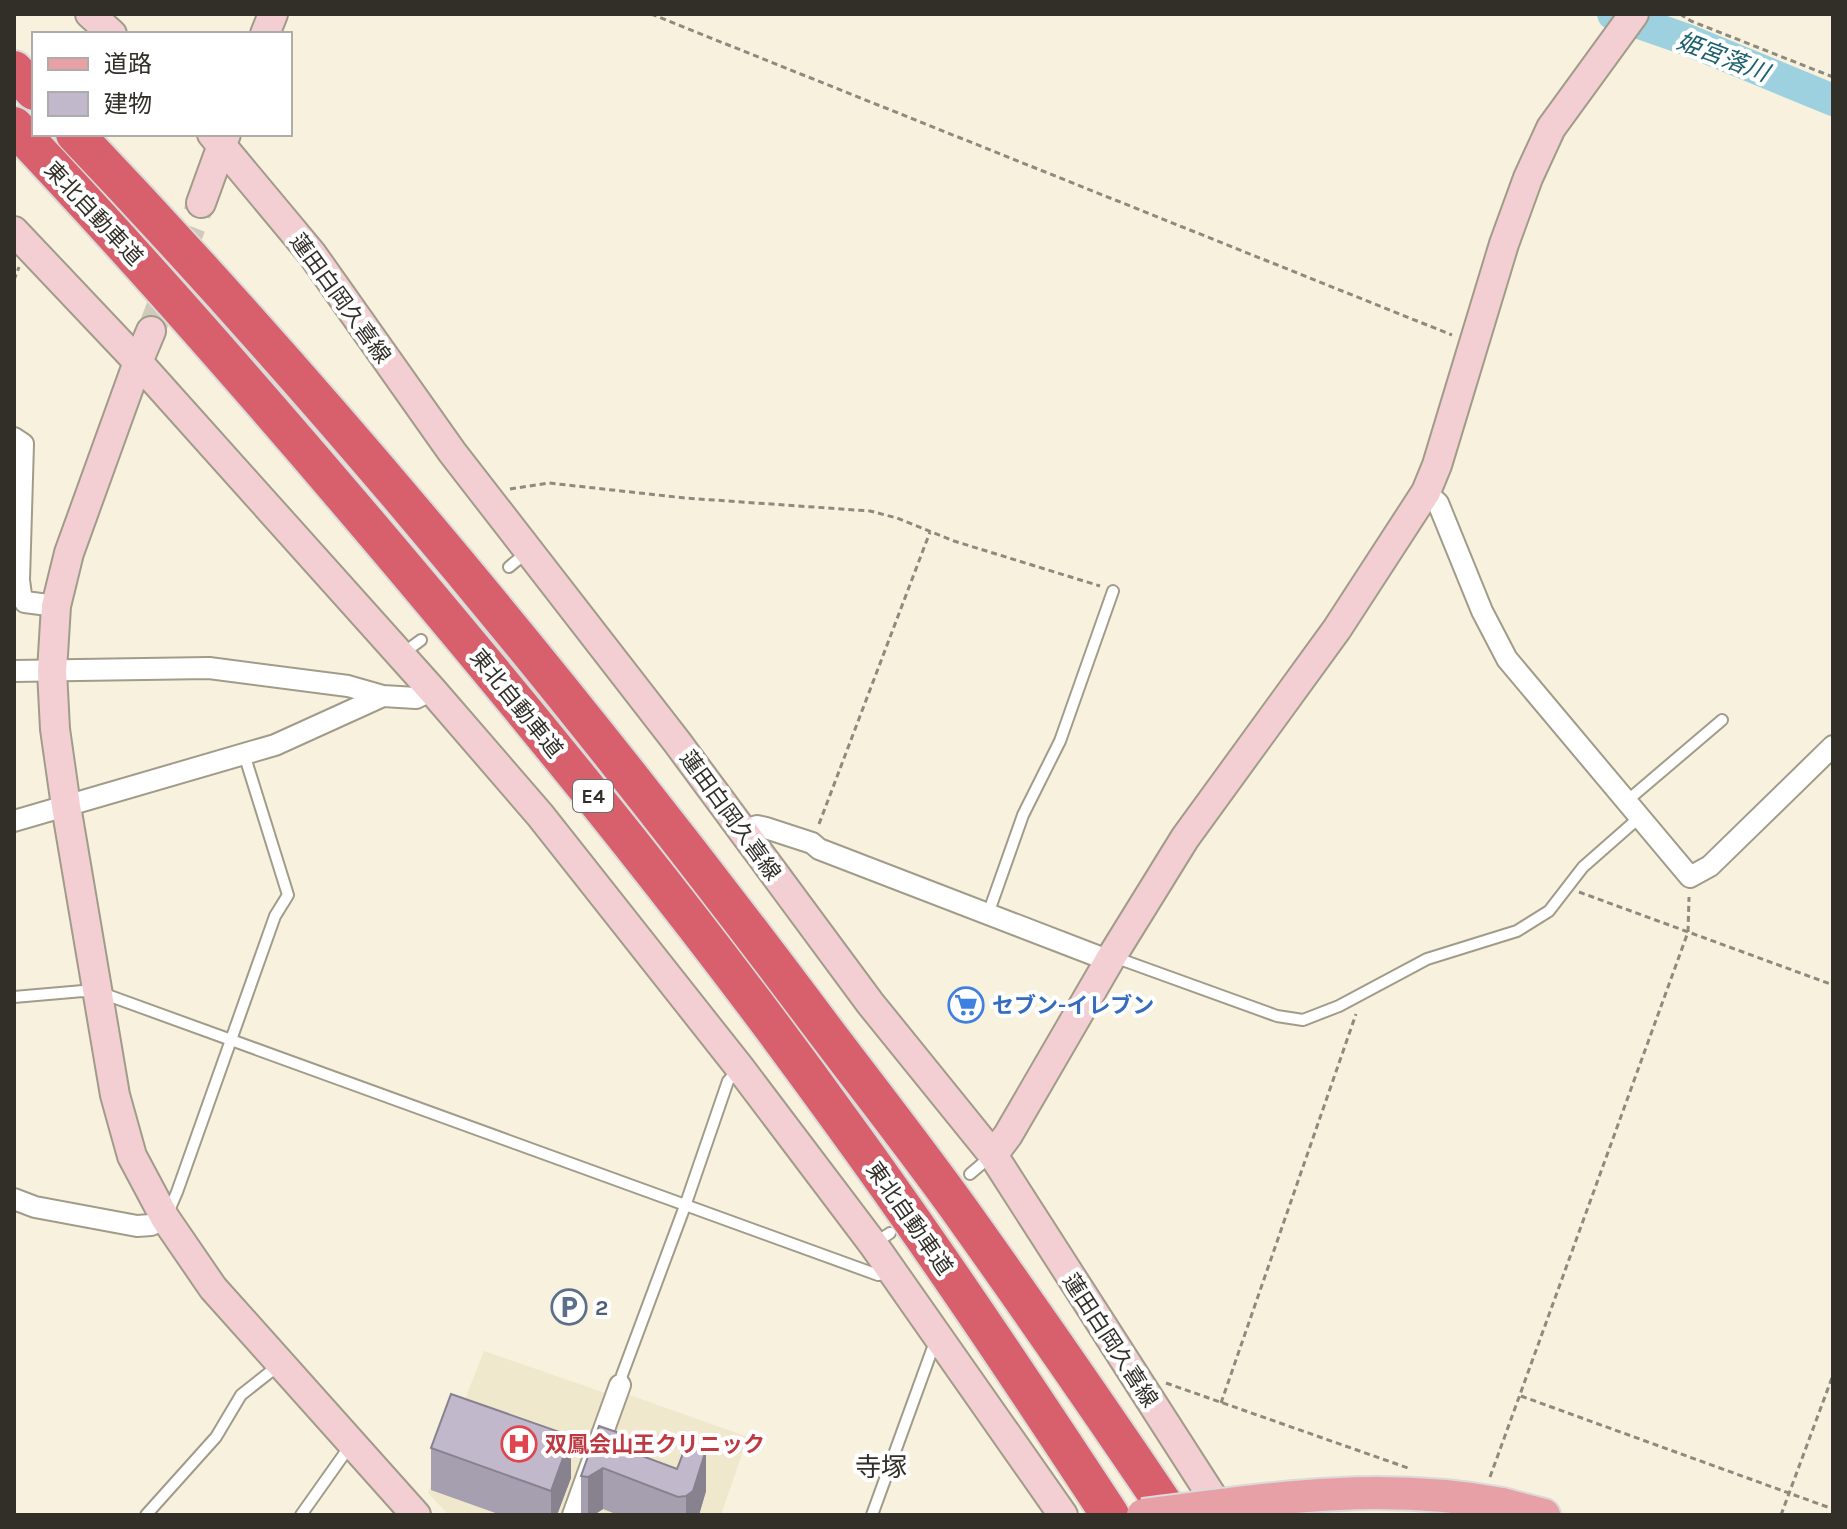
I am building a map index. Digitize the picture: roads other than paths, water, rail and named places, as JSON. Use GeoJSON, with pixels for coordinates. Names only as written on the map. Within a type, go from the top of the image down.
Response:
{"type":"FeatureCollection","features":[{"type":"Feature","properties":{"kind":"highway"},"geometry":{"type":"LineString","coordinates":[[14,70],[32,89]]}},
{"type":"Feature","properties":{"kind":"highway","name":"東北自動車道"},"geometry":{"type":"LineString","coordinates":[[14,126],[183,310],[360,514],[593,796],[838,1116],[936,1255],[1110,1515]]}},
{"type":"Feature","properties":{"kind":"highway","name":"東北自動車道"},"geometry":{"type":"LineString","coordinates":[[77,136],[167,231],[317,400],[530,654],[683,843],[968,1221],[1171,1515]]}},
{"type":"Feature","properties":{"kind":"main road"},"geometry":{"type":"LineString","coordinates":[[1143,1515],[1343,1492],[1429,1494],[1502,1504],[1544,1515]]}},
{"type":"Feature","properties":{"kind":"street"},"geometry":{"type":"LineString","coordinates":[[90,14],[110,32]]}},
{"type":"Feature","properties":{"kind":"street"},"geometry":{"type":"LineString","coordinates":[[993,1155],[1008,1135],[1185,838],[1337,629],[1426,492],[1504,244],[1528,178],[1551,128],[1634,14]]}},
{"type":"Feature","properties":{"kind":"street"},"geometry":{"type":"LineString","coordinates":[[201,203],[220,137]]}},
{"type":"Feature","properties":{"kind":"street","name":"蓮田白岡久喜線"},"geometry":{"type":"LineString","coordinates":[[220,137],[312,254],[488,499],[519,559],[592,629],[870,1003],[993,1155],[1224,1515]]}},
{"type":"Feature","properties":{"kind":"street"},"geometry":{"type":"LineString","coordinates":[[14,231],[411,648],[432,690],[540,815],[740,1068],[882,1238],[891,1273],[1063,1515]]}},
{"type":"Feature","properties":{"kind":"street"},"geometry":{"type":"LineString","coordinates":[[151,331],[69,553],[56,606],[52,671],[55,729],[66,806],[115,1095],[132,1156],[165,1218],[213,1288],[283,1362],[416,1515]]}},
{"type":"Feature","properties":{"kind":"street"},"geometry":{"type":"LineString","coordinates":[[14,438],[23,444],[21,595],[25,602],[34,605],[56,606]]}},
{"type":"Feature","properties":{"kind":"street"},"geometry":{"type":"LineString","coordinates":[[1426,492],[1438,503],[1482,611],[1507,659],[1690,877],[1710,866],[1833,746]]}},
{"type":"Feature","properties":{"kind":"street"},"geometry":{"type":"LineString","coordinates":[[14,671],[209,668],[348,686],[383,696],[416,698],[432,690]]}},
{"type":"Feature","properties":{"kind":"street"},"geometry":{"type":"LineString","coordinates":[[14,821],[275,745],[383,696]]}},
{"type":"Feature","properties":{"kind":"street"},"geometry":{"type":"LineString","coordinates":[[743,831],[757,826],[812,843],[819,849],[988,916],[1111,958]]}},
{"type":"Feature","properties":{"kind":"street"},"geometry":{"type":"LineString","coordinates":[[14,1199],[35,1207],[137,1226],[151,1225],[165,1218]]}},
{"type":"Feature","properties":{"kind":"street"},"geometry":{"type":"LineString","coordinates":[[573,1515],[620,1385]]}},
{"type":"Feature","properties":{"kind":"lane"},"geometry":{"type":"LineString","coordinates":[[988,916],[1023,815],[1060,741],[1113,591]]}},
{"type":"Feature","properties":{"kind":"lane"},"geometry":{"type":"LineString","coordinates":[[1628,800],[1722,720]]}},
{"type":"Feature","properties":{"kind":"lane"},"geometry":{"type":"LineString","coordinates":[[165,1218],[275,916],[288,895],[244,754]]}},
{"type":"Feature","properties":{"kind":"lane"},"geometry":{"type":"LineString","coordinates":[[1111,958],[1277,1016],[1303,1020],[1339,1006],[1427,959],[1517,931],[1549,911],[1583,867],[1641,816]]}},
{"type":"Feature","properties":{"kind":"lane"},"geometry":{"type":"LineString","coordinates":[[14,997],[99,992],[878,1275],[891,1273]]}},
{"type":"Feature","properties":{"kind":"lane"},"geometry":{"type":"LineString","coordinates":[[620,1385],[728,1081],[740,1068]]}},
{"type":"Feature","properties":{"kind":"lane"},"geometry":{"type":"LineString","coordinates":[[970,1174],[993,1155]]}},
{"type":"Feature","properties":{"kind":"lane"},"geometry":{"type":"LineString","coordinates":[[872,1515],[932,1350],[943,1343]]}},
{"type":"Feature","properties":{"kind":"lane"},"geometry":{"type":"LineString","coordinates":[[146,1515],[216,1437],[241,1395],[283,1362]]}},
{"type":"Feature","properties":{"kind":"lane"},"geometry":{"type":"LineString","coordinates":[[301,1515],[338,1458],[353,1442]]}},
{"type":"Feature","properties":{"kind":"waterway","name":"姫宮落川"},"geometry":{"type":"LineString","coordinates":[[1613,14],[1685,39],[1833,100]]}},
{"type":"Feature","properties":{"kind":"tunnel"},"geometry":{"type":"LineString","coordinates":[[151,331],[201,203]]}},
{"type":"Feature","properties":{"kind":"place","name":"セブン-イレブン"},"geometry":{"type":"Point","coordinates":[966,1005]}},
{"type":"Feature","properties":{"kind":"place","name":"2"},"geometry":{"type":"Point","coordinates":[569,1307]}},
{"type":"Feature","properties":{"kind":"place","name":"双鳳会山王クリニック"},"geometry":{"type":"Point","coordinates":[519,1444]}},
{"type":"Feature","properties":{"kind":"district","name":"寺塚"},"geometry":{"type":"Point","coordinates":[881,1467]}}]}
